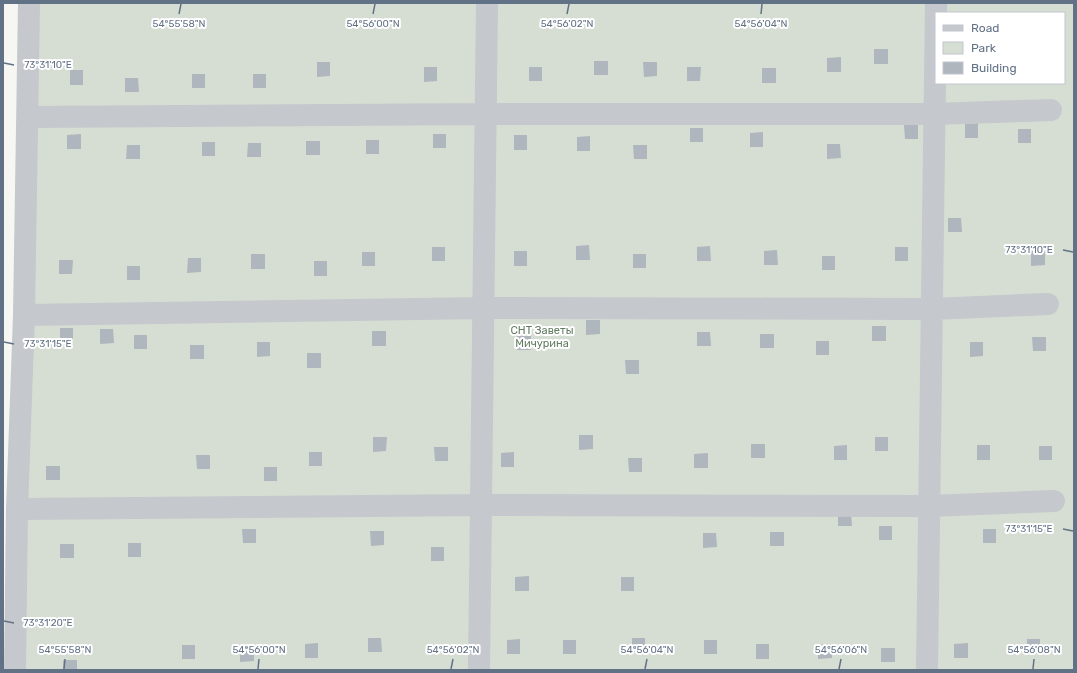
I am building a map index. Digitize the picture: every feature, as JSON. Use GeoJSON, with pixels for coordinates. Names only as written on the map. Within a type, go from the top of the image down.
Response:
{"type":"FeatureCollection","features":[{"type":"Feature","properties":{"kind":"street"},"geometry":{"type":"LineString","coordinates":[[16,670],[17,510],[24,314],[29,3]]}},
{"type":"Feature","properties":{"kind":"street"},"geometry":{"type":"LineString","coordinates":[[479,670],[487,3]]}},
{"type":"Feature","properties":{"kind":"street"},"geometry":{"type":"LineString","coordinates":[[927,670],[935,58]]}},
{"type":"Feature","properties":{"kind":"street"},"geometry":{"type":"LineString","coordinates":[[28,117],[486,114],[934,114],[1051,110]]}},
{"type":"Feature","properties":{"kind":"street"},"geometry":{"type":"LineString","coordinates":[[24,314],[484,308],[932,309],[1048,304]]}},
{"type":"Feature","properties":{"kind":"street"},"geometry":{"type":"LineString","coordinates":[[17,510],[481,505],[929,506],[1054,501]]}},
{"type":"Feature","properties":{"kind":"green space","name":"СНТ Заветы Мичурина"},"geometry":{"type":"Polygon","coordinates":[[[20,3],[1074,3],[1074,670],[10,670],[20,3]]]}},
{"type":"Feature","properties":{"kind":"building"},"geometry":{"type":"Polygon","coordinates":[[[874,49],[888,49],[888,64],[874,64],[874,49]]]}},
{"type":"Feature","properties":{"kind":"building"},"geometry":{"type":"Polygon","coordinates":[[[841,57],[841,72],[827,72],[827,58],[841,57]]]}},
{"type":"Feature","properties":{"kind":"building"},"geometry":{"type":"Polygon","coordinates":[[[594,61],[608,61],[608,75],[594,75],[594,61]]]}},
{"type":"Feature","properties":{"kind":"building"},"geometry":{"type":"Polygon","coordinates":[[[317,62],[330,62],[330,76],[317,77],[317,62]]]}},
{"type":"Feature","properties":{"kind":"building"},"geometry":{"type":"Polygon","coordinates":[[[643,62],[657,62],[657,76],[644,77],[643,62]]]}},
{"type":"Feature","properties":{"kind":"building"},"geometry":{"type":"Polygon","coordinates":[[[424,67],[437,67],[437,81],[424,82],[424,67]]]}},
{"type":"Feature","properties":{"kind":"building"},"geometry":{"type":"Polygon","coordinates":[[[529,67],[542,67],[542,81],[529,81],[529,67]]]}},
{"type":"Feature","properties":{"kind":"building"},"geometry":{"type":"Polygon","coordinates":[[[687,67],[701,67],[700,81],[687,81],[687,67]]]}},
{"type":"Feature","properties":{"kind":"building"},"geometry":{"type":"Polygon","coordinates":[[[762,68],[776,68],[776,83],[762,83],[762,68]]]}},
{"type":"Feature","properties":{"kind":"building"},"geometry":{"type":"Polygon","coordinates":[[[70,70],[83,70],[83,85],[70,85],[70,70]]]}},
{"type":"Feature","properties":{"kind":"building"},"geometry":{"type":"Polygon","coordinates":[[[192,74],[205,74],[205,88],[192,88],[192,74]]]}},
{"type":"Feature","properties":{"kind":"building"},"geometry":{"type":"Polygon","coordinates":[[[253,74],[266,74],[266,88],[253,88],[253,74]]]}},
{"type":"Feature","properties":{"kind":"building"},"geometry":{"type":"Polygon","coordinates":[[[125,78],[138,78],[139,92],[125,92],[125,78]]]}},
{"type":"Feature","properties":{"kind":"building"},"geometry":{"type":"Polygon","coordinates":[[[978,123],[978,138],[965,138],[965,124],[978,123]]]}},
{"type":"Feature","properties":{"kind":"building"},"geometry":{"type":"Polygon","coordinates":[[[904,125],[918,125],[918,139],[905,139],[904,125]]]}},
{"type":"Feature","properties":{"kind":"building"},"geometry":{"type":"Polygon","coordinates":[[[690,128],[703,128],[703,142],[690,142],[690,128]]]}},
{"type":"Feature","properties":{"kind":"building"},"geometry":{"type":"Polygon","coordinates":[[[1018,129],[1031,129],[1031,143],[1018,143],[1018,129]]]}},
{"type":"Feature","properties":{"kind":"building"},"geometry":{"type":"Polygon","coordinates":[[[763,132],[763,147],[750,147],[750,133],[763,132]]]}},
{"type":"Feature","properties":{"kind":"building"},"geometry":{"type":"Polygon","coordinates":[[[81,134],[81,149],[67,149],[67,135],[81,134]]]}},
{"type":"Feature","properties":{"kind":"building"},"geometry":{"type":"Polygon","coordinates":[[[433,134],[446,134],[446,148],[433,148],[433,134]]]}},
{"type":"Feature","properties":{"kind":"building"},"geometry":{"type":"Polygon","coordinates":[[[514,135],[527,135],[527,150],[514,150],[514,135]]]}},
{"type":"Feature","properties":{"kind":"building"},"geometry":{"type":"Polygon","coordinates":[[[590,136],[590,151],[577,151],[577,137],[590,136]]]}},
{"type":"Feature","properties":{"kind":"building"},"geometry":{"type":"Polygon","coordinates":[[[366,140],[379,140],[379,154],[366,154],[366,140]]]}},
{"type":"Feature","properties":{"kind":"building"},"geometry":{"type":"Polygon","coordinates":[[[306,141],[320,141],[320,155],[306,155],[306,141]]]}},
{"type":"Feature","properties":{"kind":"building"},"geometry":{"type":"Polygon","coordinates":[[[202,142],[215,142],[215,156],[202,156],[202,142]]]}},
{"type":"Feature","properties":{"kind":"building"},"geometry":{"type":"Polygon","coordinates":[[[248,143],[261,143],[261,157],[247,157],[248,143]]]}},
{"type":"Feature","properties":{"kind":"building"},"geometry":{"type":"Polygon","coordinates":[[[827,144],[840,144],[841,158],[827,159],[827,144]]]}},
{"type":"Feature","properties":{"kind":"building"},"geometry":{"type":"Polygon","coordinates":[[[127,145],[140,145],[140,159],[126,159],[127,145]]]}},
{"type":"Feature","properties":{"kind":"building"},"geometry":{"type":"Polygon","coordinates":[[[633,145],[647,145],[647,159],[634,159],[633,145]]]}},
{"type":"Feature","properties":{"kind":"building"},"geometry":{"type":"Polygon","coordinates":[[[948,218],[961,218],[962,232],[948,232],[948,218]]]}},
{"type":"Feature","properties":{"kind":"building"},"geometry":{"type":"Polygon","coordinates":[[[589,245],[590,260],[576,260],[576,246],[589,245]]]}},
{"type":"Feature","properties":{"kind":"building"},"geometry":{"type":"Polygon","coordinates":[[[710,246],[711,261],[697,261],[697,247],[710,246]]]}},
{"type":"Feature","properties":{"kind":"building"},"geometry":{"type":"Polygon","coordinates":[[[432,247],[445,247],[445,261],[432,261],[432,247]]]}},
{"type":"Feature","properties":{"kind":"building"},"geometry":{"type":"Polygon","coordinates":[[[895,247],[908,247],[908,261],[895,261],[895,247]]]}},
{"type":"Feature","properties":{"kind":"building"},"geometry":{"type":"Polygon","coordinates":[[[777,250],[778,265],[764,265],[764,251],[777,250]]]}},
{"type":"Feature","properties":{"kind":"building"},"geometry":{"type":"Polygon","coordinates":[[[514,251],[527,251],[527,266],[514,266],[514,251]]]}},
{"type":"Feature","properties":{"kind":"building"},"geometry":{"type":"Polygon","coordinates":[[[1031,251],[1045,251],[1045,265],[1031,266],[1031,251]]]}},
{"type":"Feature","properties":{"kind":"building"},"geometry":{"type":"Polygon","coordinates":[[[362,252],[375,252],[375,266],[362,266],[362,252]]]}},
{"type":"Feature","properties":{"kind":"building"},"geometry":{"type":"Polygon","coordinates":[[[251,254],[265,254],[265,269],[251,269],[251,254]]]}},
{"type":"Feature","properties":{"kind":"building"},"geometry":{"type":"Polygon","coordinates":[[[633,254],[646,254],[646,268],[633,268],[633,254]]]}},
{"type":"Feature","properties":{"kind":"building"},"geometry":{"type":"Polygon","coordinates":[[[822,256],[835,256],[835,270],[822,270],[822,256]]]}},
{"type":"Feature","properties":{"kind":"building"},"geometry":{"type":"Polygon","coordinates":[[[188,258],[201,258],[201,272],[187,273],[188,258]]]}},
{"type":"Feature","properties":{"kind":"building"},"geometry":{"type":"Polygon","coordinates":[[[59,260],[73,260],[72,274],[59,274],[59,260]]]}},
{"type":"Feature","properties":{"kind":"building"},"geometry":{"type":"Polygon","coordinates":[[[314,261],[327,261],[327,276],[314,276],[314,261]]]}},
{"type":"Feature","properties":{"kind":"building"},"geometry":{"type":"Polygon","coordinates":[[[127,266],[140,266],[140,280],[127,280],[127,266]]]}},
{"type":"Feature","properties":{"kind":"building"},"geometry":{"type":"Polygon","coordinates":[[[586,320],[600,320],[600,334],[586,335],[586,320]]]}},
{"type":"Feature","properties":{"kind":"building"},"geometry":{"type":"Polygon","coordinates":[[[872,326],[886,326],[886,341],[872,341],[872,326]]]}},
{"type":"Feature","properties":{"kind":"building"},"geometry":{"type":"Polygon","coordinates":[[[60,328],[73,328],[73,342],[60,342],[60,328]]]}},
{"type":"Feature","properties":{"kind":"building"},"geometry":{"type":"Polygon","coordinates":[[[100,329],[113,329],[114,343],[100,344],[100,329]]]}},
{"type":"Feature","properties":{"kind":"building"},"geometry":{"type":"Polygon","coordinates":[[[372,331],[386,331],[386,346],[372,346],[372,331]]]}},
{"type":"Feature","properties":{"kind":"building"},"geometry":{"type":"Polygon","coordinates":[[[697,332],[710,332],[711,346],[697,346],[697,332]]]}},
{"type":"Feature","properties":{"kind":"building"},"geometry":{"type":"Polygon","coordinates":[[[760,334],[774,334],[774,348],[760,348],[760,334]]]}},
{"type":"Feature","properties":{"kind":"building"},"geometry":{"type":"Polygon","coordinates":[[[134,335],[147,335],[147,349],[134,349],[134,335]]]}},
{"type":"Feature","properties":{"kind":"building"},"geometry":{"type":"Polygon","coordinates":[[[517,336],[531,336],[531,350],[517,350],[517,336]]]}},
{"type":"Feature","properties":{"kind":"building"},"geometry":{"type":"Polygon","coordinates":[[[1032,337],[1046,337],[1046,351],[1033,351],[1032,337]]]}},
{"type":"Feature","properties":{"kind":"building"},"geometry":{"type":"Polygon","coordinates":[[[816,341],[829,341],[829,355],[816,355],[816,341]]]}},
{"type":"Feature","properties":{"kind":"building"},"geometry":{"type":"Polygon","coordinates":[[[257,342],[270,342],[270,356],[257,357],[257,342]]]}},
{"type":"Feature","properties":{"kind":"building"},"geometry":{"type":"Polygon","coordinates":[[[970,342],[983,342],[983,356],[970,357],[970,342]]]}},
{"type":"Feature","properties":{"kind":"building"},"geometry":{"type":"Polygon","coordinates":[[[190,345],[204,345],[204,359],[190,359],[190,345]]]}},
{"type":"Feature","properties":{"kind":"building"},"geometry":{"type":"Polygon","coordinates":[[[307,353],[321,353],[321,368],[307,368],[307,353]]]}},
{"type":"Feature","properties":{"kind":"building"},"geometry":{"type":"Polygon","coordinates":[[[625,360],[639,360],[639,374],[626,374],[625,360]]]}},
{"type":"Feature","properties":{"kind":"building"},"geometry":{"type":"Polygon","coordinates":[[[579,435],[593,435],[593,449],[579,450],[579,435]]]}},
{"type":"Feature","properties":{"kind":"building"},"geometry":{"type":"Polygon","coordinates":[[[373,437],[387,437],[386,451],[373,452],[373,437]]]}},
{"type":"Feature","properties":{"kind":"building"},"geometry":{"type":"Polygon","coordinates":[[[875,437],[888,437],[888,451],[875,451],[875,437]]]}},
{"type":"Feature","properties":{"kind":"building"},"geometry":{"type":"Polygon","coordinates":[[[751,444],[765,444],[765,458],[751,458],[751,444]]]}},
{"type":"Feature","properties":{"kind":"building"},"geometry":{"type":"Polygon","coordinates":[[[847,445],[847,460],[834,460],[834,446],[847,445]]]}},
{"type":"Feature","properties":{"kind":"building"},"geometry":{"type":"Polygon","coordinates":[[[977,445],[990,445],[990,460],[977,460],[977,445]]]}},
{"type":"Feature","properties":{"kind":"building"},"geometry":{"type":"Polygon","coordinates":[[[1039,446],[1052,446],[1052,460],[1039,460],[1039,446]]]}},
{"type":"Feature","properties":{"kind":"building"},"geometry":{"type":"Polygon","coordinates":[[[434,447],[448,447],[448,461],[435,461],[434,447]]]}},
{"type":"Feature","properties":{"kind":"building"},"geometry":{"type":"Polygon","coordinates":[[[309,452],[322,452],[322,466],[309,466],[309,452]]]}},
{"type":"Feature","properties":{"kind":"building"},"geometry":{"type":"Polygon","coordinates":[[[514,452],[514,467],[501,467],[501,453],[514,452]]]}},
{"type":"Feature","properties":{"kind":"building"},"geometry":{"type":"Polygon","coordinates":[[[708,453],[708,468],[694,468],[694,454],[708,453]]]}},
{"type":"Feature","properties":{"kind":"building"},"geometry":{"type":"Polygon","coordinates":[[[196,455],[210,455],[210,469],[197,469],[196,455]]]}},
{"type":"Feature","properties":{"kind":"building"},"geometry":{"type":"Polygon","coordinates":[[[628,458],[642,458],[642,472],[629,472],[628,458]]]}},
{"type":"Feature","properties":{"kind":"building"},"geometry":{"type":"Polygon","coordinates":[[[46,466],[60,466],[60,480],[46,480],[46,466]]]}},
{"type":"Feature","properties":{"kind":"building"},"geometry":{"type":"Polygon","coordinates":[[[264,467],[277,467],[277,481],[264,481],[264,467]]]}},
{"type":"Feature","properties":{"kind":"building"},"geometry":{"type":"Polygon","coordinates":[[[838,512],[851,512],[852,526],[838,526],[838,512]]]}},
{"type":"Feature","properties":{"kind":"building"},"geometry":{"type":"Polygon","coordinates":[[[879,526],[892,526],[892,540],[879,540],[879,526]]]}},
{"type":"Feature","properties":{"kind":"building"},"geometry":{"type":"Polygon","coordinates":[[[242,529],[256,529],[256,543],[243,543],[242,529]]]}},
{"type":"Feature","properties":{"kind":"building"},"geometry":{"type":"Polygon","coordinates":[[[983,529],[996,529],[996,543],[983,543],[983,529]]]}},
{"type":"Feature","properties":{"kind":"building"},"geometry":{"type":"Polygon","coordinates":[[[370,531],[384,531],[384,545],[371,546],[370,531]]]}},
{"type":"Feature","properties":{"kind":"building"},"geometry":{"type":"Polygon","coordinates":[[[770,532],[784,532],[784,546],[770,546],[770,532]]]}},
{"type":"Feature","properties":{"kind":"building"},"geometry":{"type":"Polygon","coordinates":[[[703,533],[716,533],[717,547],[703,548],[703,533]]]}},
{"type":"Feature","properties":{"kind":"building"},"geometry":{"type":"Polygon","coordinates":[[[128,543],[141,543],[141,557],[128,557],[128,543]]]}},
{"type":"Feature","properties":{"kind":"building"},"geometry":{"type":"Polygon","coordinates":[[[60,544],[74,544],[74,558],[60,558],[60,544]]]}},
{"type":"Feature","properties":{"kind":"building"},"geometry":{"type":"Polygon","coordinates":[[[431,547],[444,547],[444,561],[431,561],[431,547]]]}},
{"type":"Feature","properties":{"kind":"building"},"geometry":{"type":"Polygon","coordinates":[[[529,576],[529,591],[515,591],[515,577],[529,576]]]}},
{"type":"Feature","properties":{"kind":"building"},"geometry":{"type":"Polygon","coordinates":[[[621,577],[634,577],[634,591],[621,591],[621,577]]]}},
{"type":"Feature","properties":{"kind":"building"},"geometry":{"type":"Polygon","coordinates":[[[368,638],[381,638],[382,652],[368,652],[368,638]]]}},
{"type":"Feature","properties":{"kind":"building"},"geometry":{"type":"Polygon","coordinates":[[[632,638],[645,638],[645,652],[632,652],[632,638]]]}},
{"type":"Feature","properties":{"kind":"building"},"geometry":{"type":"Polygon","coordinates":[[[520,639],[520,654],[507,654],[507,640],[520,639]]]}},
{"type":"Feature","properties":{"kind":"building"},"geometry":{"type":"Polygon","coordinates":[[[1027,639],[1040,639],[1040,653],[1027,654],[1027,639]]]}},
{"type":"Feature","properties":{"kind":"building"},"geometry":{"type":"Polygon","coordinates":[[[563,640],[576,640],[576,654],[563,654],[563,640]]]}},
{"type":"Feature","properties":{"kind":"building"},"geometry":{"type":"Polygon","coordinates":[[[704,640],[717,640],[717,654],[704,654],[704,640]]]}},
{"type":"Feature","properties":{"kind":"building"},"geometry":{"type":"Polygon","coordinates":[[[318,643],[318,658],[305,658],[305,644],[318,643]]]}},
{"type":"Feature","properties":{"kind":"building"},"geometry":{"type":"Polygon","coordinates":[[[968,643],[968,658],[954,658],[954,644],[968,643]]]}},
{"type":"Feature","properties":{"kind":"building"},"geometry":{"type":"Polygon","coordinates":[[[756,644],[769,644],[769,659],[756,659],[756,644]]]}},
{"type":"Feature","properties":{"kind":"building"},"geometry":{"type":"Polygon","coordinates":[[[818,644],[832,644],[832,658],[818,659],[818,644]]]}},
{"type":"Feature","properties":{"kind":"building"},"geometry":{"type":"Polygon","coordinates":[[[182,645],[195,645],[195,659],[182,659],[182,645]]]}},
{"type":"Feature","properties":{"kind":"building"},"geometry":{"type":"Polygon","coordinates":[[[240,647],[254,647],[254,661],[240,662],[240,647]]]}},
{"type":"Feature","properties":{"kind":"building"},"geometry":{"type":"Polygon","coordinates":[[[881,648],[895,648],[895,662],[881,662],[881,648]]]}},
{"type":"Feature","properties":{"kind":"building"},"geometry":{"type":"Polygon","coordinates":[[[63,660],[77,660],[77,670],[63,670],[63,660]]]}}]}
